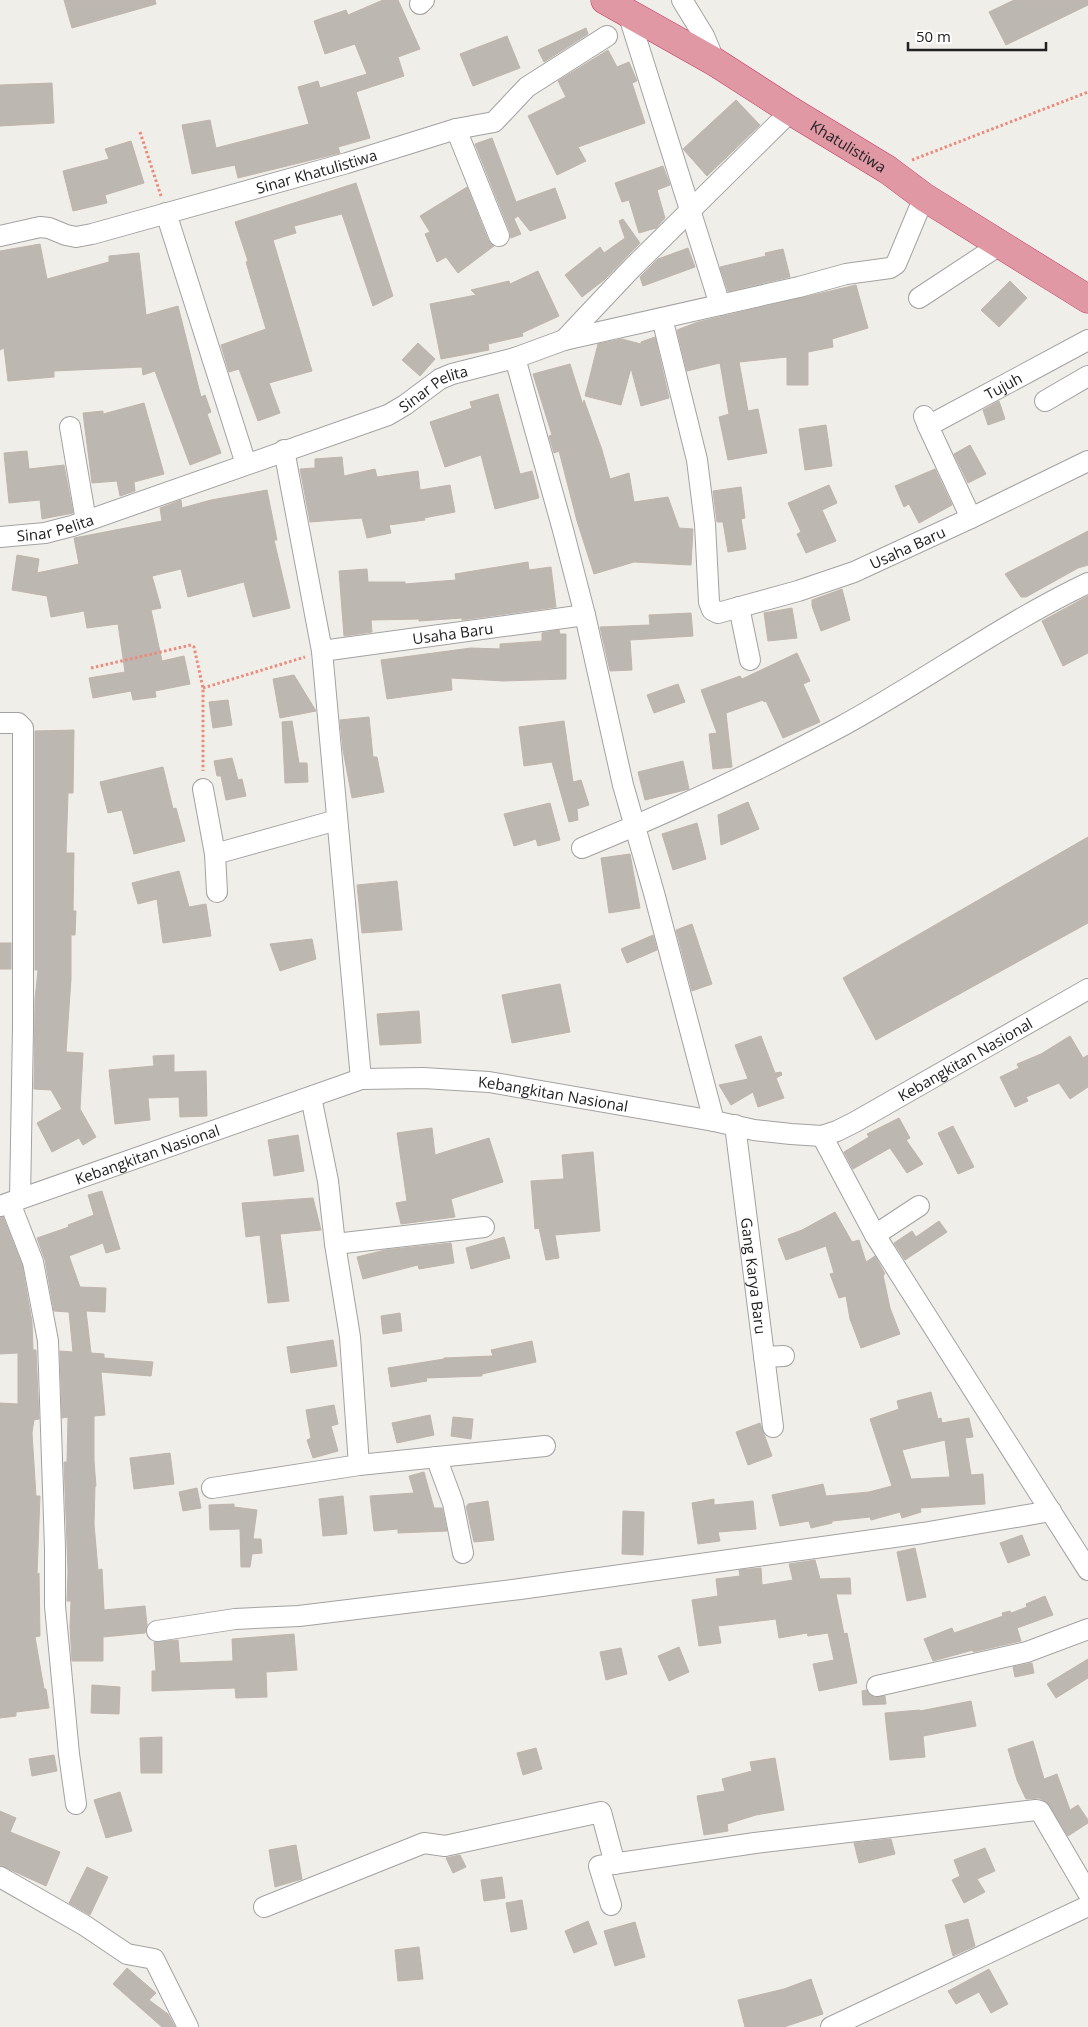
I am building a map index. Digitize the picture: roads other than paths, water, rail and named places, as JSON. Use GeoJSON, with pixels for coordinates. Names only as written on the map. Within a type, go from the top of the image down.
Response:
{"type":"FeatureCollection","features":[{"type":"Feature","properties":{"kind":"highway","name":"Khatulistiwa"},"geometry":{"type":"LineString","coordinates":[[613,5],[715,62],[791,112],[888,170],[924,197],[1088,299]]}},
{"type":"Feature","properties":{"kind":"street"},"geometry":{"type":"LineString","coordinates":[[682,0],[704,36],[715,62]]}},
{"type":"Feature","properties":{"kind":"street"},"geometry":{"type":"LineString","coordinates":[[613,5],[608,36],[638,44]]}},
{"type":"Feature","properties":{"kind":"street"},"geometry":{"type":"LineString","coordinates":[[613,5],[638,44],[720,305]]}},
{"type":"Feature","properties":{"kind":"street","name":"Sinar Khatulistiwa"},"geometry":{"type":"LineString","coordinates":[[0,236],[40,226],[76,237],[347,163],[456,129],[494,122],[527,87],[608,36]]}},
{"type":"Feature","properties":{"kind":"street","name":"Sinar Pelita"},"geometry":{"type":"LineString","coordinates":[[1,532],[44,533],[86,521],[388,415],[405,405],[440,378],[515,358],[564,340],[630,270],[791,112]]}},
{"type":"Feature","properties":{"kind":"street"},"geometry":{"type":"LineString","coordinates":[[456,129],[499,236]]}},
{"type":"Feature","properties":{"kind":"street"},"geometry":{"type":"LineString","coordinates":[[564,340],[799,287],[846,274],[890,268],[896,264],[924,197]]}},
{"type":"Feature","properties":{"kind":"street"},"geometry":{"type":"LineString","coordinates":[[166,213],[246,464]]}},
{"type":"Feature","properties":{"kind":"street"},"geometry":{"type":"LineString","coordinates":[[920,298],[1001,244]]}},
{"type":"Feature","properties":{"kind":"street","name":"Usaha Baru"},"geometry":{"type":"LineString","coordinates":[[662,318],[697,460],[705,524],[709,602],[712,610],[718,613],[798,591],[854,572],[1088,462]]}},
{"type":"Feature","properties":{"kind":"street","name":"Tujuh"},"geometry":{"type":"LineString","coordinates":[[972,518],[926,421],[1088,340]]}},
{"type":"Feature","properties":{"kind":"street"},"geometry":{"type":"LineString","coordinates":[[515,358],[561,521],[585,615],[622,786],[654,893],[714,1121]]}},
{"type":"Feature","properties":{"kind":"street"},"geometry":{"type":"LineString","coordinates":[[1045,401],[1088,376]]}},
{"type":"Feature","properties":{"kind":"street"},"geometry":{"type":"LineString","coordinates":[[70,427],[86,521]]}},
{"type":"Feature","properties":{"kind":"street"},"geometry":{"type":"LineString","coordinates":[[284,450],[322,651],[360,1079]]}},
{"type":"Feature","properties":{"kind":"street"},"geometry":{"type":"LineString","coordinates":[[582,848],[634,827],[713,790],[843,725],[1050,601],[1088,583]]}},
{"type":"Feature","properties":{"kind":"street"},"geometry":{"type":"LineString","coordinates":[[739,607],[750,660]]}},
{"type":"Feature","properties":{"kind":"street","name":"Usaha Baru"},"geometry":{"type":"LineString","coordinates":[[322,651],[585,615]]}},
{"type":"Feature","properties":{"kind":"street"},"geometry":{"type":"LineString","coordinates":[[0,723],[18,723],[23,728],[23,1028],[10,1203],[33,1262],[48,1340],[55,1548],[55,1606],[69,1754],[76,1804]]}},
{"type":"Feature","properties":{"kind":"street"},"geometry":{"type":"LineString","coordinates":[[203,789],[215,854],[216,892]]}},
{"type":"Feature","properties":{"kind":"street"},"geometry":{"type":"LineString","coordinates":[[215,854],[337,820]]}},
{"type":"Feature","properties":{"kind":"street","name":"Kebangkitan Nasional"},"geometry":{"type":"LineString","coordinates":[[10,1203],[360,1079],[423,1078],[489,1082],[773,1132],[822,1136],[854,1122],[1088,989]]}},
{"type":"Feature","properties":{"kind":"street"},"geometry":{"type":"LineString","coordinates":[[311,1097],[328,1181],[335,1244],[350,1337],[358,1465]]}},
{"type":"Feature","properties":{"kind":"street","name":"Gang Karya Baru"},"geometry":{"type":"LineString","coordinates":[[735,1125],[773,1427]]}},
{"type":"Feature","properties":{"kind":"street"},"geometry":{"type":"LineString","coordinates":[[822,1136],[875,1235],[1088,1570]]}},
{"type":"Feature","properties":{"kind":"street"},"geometry":{"type":"LineString","coordinates":[[875,1235],[919,1206]]}},
{"type":"Feature","properties":{"kind":"street"},"geometry":{"type":"LineString","coordinates":[[335,1244],[484,1227]]}},
{"type":"Feature","properties":{"kind":"street"},"geometry":{"type":"LineString","coordinates":[[764,1357],[784,1356]]}},
{"type":"Feature","properties":{"kind":"street"},"geometry":{"type":"LineString","coordinates":[[212,1488],[358,1465],[545,1446]]}},
{"type":"Feature","properties":{"kind":"street"},"geometry":{"type":"LineString","coordinates":[[436,1457],[453,1503],[463,1553]]}},
{"type":"Feature","properties":{"kind":"street"},"geometry":{"type":"LineString","coordinates":[[157,1631],[235,1619],[299,1616],[520,1588],[923,1533],[1051,1511]]}},
{"type":"Feature","properties":{"kind":"street"},"geometry":{"type":"LineString","coordinates":[[877,1686],[1027,1652],[1088,1629]]}},
{"type":"Feature","properties":{"kind":"street"},"geometry":{"type":"LineString","coordinates":[[611,1905],[599,1866],[755,1843],[1036,1810],[1040,1811],[1088,1893]]}},
{"type":"Feature","properties":{"kind":"street"},"geometry":{"type":"LineString","coordinates":[[264,1907],[424,1843],[445,1846],[601,1812],[615,1864]]}},
{"type":"Feature","properties":{"kind":"street"},"geometry":{"type":"LineString","coordinates":[[0,1877],[84,1925],[127,1954],[154,1959],[188,2027]]}},
{"type":"Feature","properties":{"kind":"street"},"geometry":{"type":"LineString","coordinates":[[830,2027],[1088,1906]]}}]}
